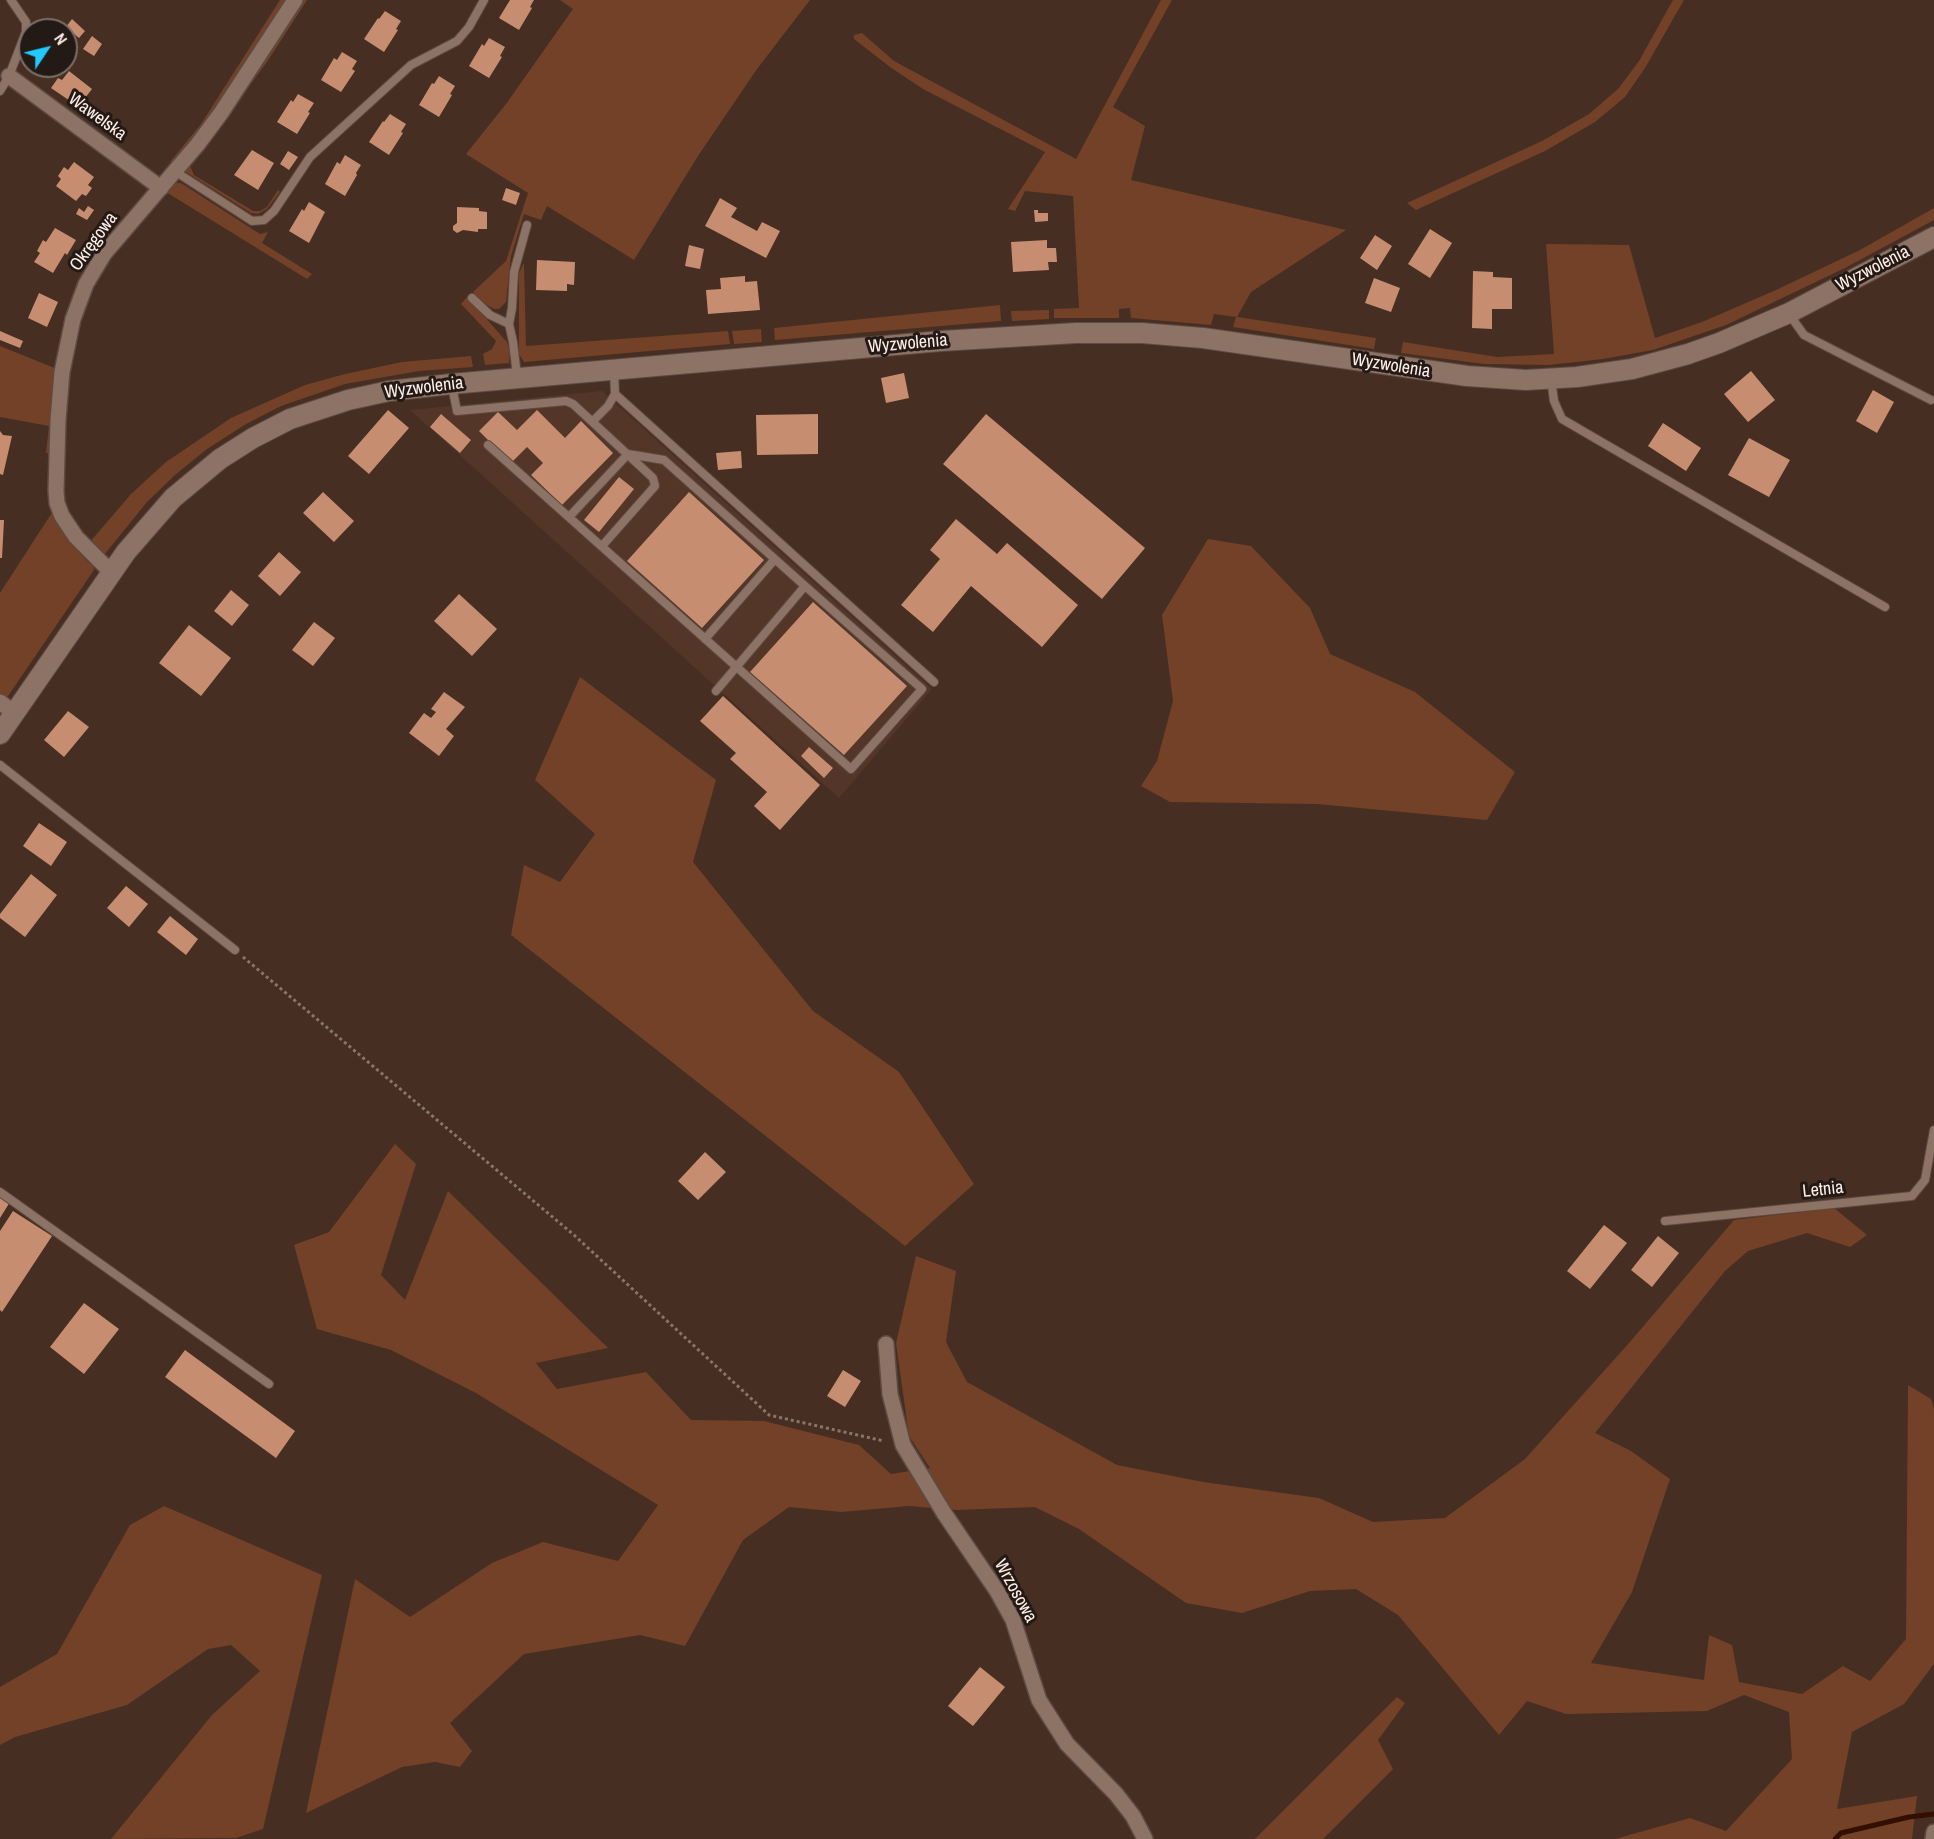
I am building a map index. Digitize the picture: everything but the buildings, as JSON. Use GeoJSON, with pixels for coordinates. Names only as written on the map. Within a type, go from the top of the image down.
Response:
{"type":"FeatureCollection","features":[{"type":"Feature","properties":{"kind":"street","name":"Okręgowa"},"geometry":{"type":"LineString","coordinates":[[111,572],[76,537],[62,516],[57,503],[56,463],[63,372],[73,320],[93,270],[221,113],[295,0]]}},
{"type":"Feature","properties":{"kind":"street","name":"Wawelska"},"geometry":{"type":"LineString","coordinates":[[9,76],[161,188]]}},
{"type":"Feature","properties":{"kind":"street","name":"Wyzwolenia"},"geometry":{"type":"LineString","coordinates":[[0,734],[7,707],[139,535],[173,498],[220,459],[253,438],[290,419],[348,400],[389,391],[517,378],[1009,336],[1110,332],[1221,340],[1467,376],[1551,379],[1602,374],[1662,362],[1719,343],[1789,313],[1934,237]]}},
{"type":"Feature","properties":{"kind":"street","name":"Wrzosowa"},"geometry":{"type":"LineString","coordinates":[[886,1344],[890,1394],[903,1445],[944,1513],[997,1591],[1013,1620],[1039,1700],[1067,1744],[1116,1794],[1133,1816],[1145,1839]]}},
{"type":"Feature","properties":{"kind":"street"},"geometry":{"type":"LineString","coordinates":[[1933,1839],[1934,1832]]}},
{"type":"Feature","properties":{"kind":"lane"},"geometry":{"type":"LineString","coordinates":[[0,91],[9,76],[26,32],[26,22],[11,0]]}},
{"type":"Feature","properties":{"kind":"lane"},"geometry":{"type":"LineString","coordinates":[[176,171],[252,221],[264,220],[274,211],[310,157],[406,69],[424,57],[457,42],[469,27],[484,0]]}},
{"type":"Feature","properties":{"kind":"lane"},"geometry":{"type":"LineString","coordinates":[[517,378],[509,324],[514,272],[527,225]]}},
{"type":"Feature","properties":{"kind":"lane"},"geometry":{"type":"LineString","coordinates":[[472,298],[490,315],[509,324]]}},
{"type":"Feature","properties":{"kind":"lane"},"geometry":{"type":"LineString","coordinates":[[1789,313],[1804,335],[1931,400]]}},
{"type":"Feature","properties":{"kind":"lane"},"geometry":{"type":"LineString","coordinates":[[593,421],[608,406],[615,394],[614,370]]}},
{"type":"Feature","properties":{"kind":"lane"},"geometry":{"type":"LineString","coordinates":[[1551,379],[1554,401],[1562,419],[1886,607]]}},
{"type":"Feature","properties":{"kind":"lane"},"geometry":{"type":"LineString","coordinates":[[451,384],[456,411],[566,401],[581,409],[653,478],[655,486],[602,546]]}},
{"type":"Feature","properties":{"kind":"lane"},"geometry":{"type":"LineString","coordinates":[[615,394],[934,682]]}},
{"type":"Feature","properties":{"kind":"lane"},"geometry":{"type":"LineString","coordinates":[[488,445],[851,769],[922,689],[664,460],[628,454]]}},
{"type":"Feature","properties":{"kind":"lane"},"geometry":{"type":"LineString","coordinates":[[570,518],[628,454]]}},
{"type":"Feature","properties":{"kind":"lane"},"geometry":{"type":"LineString","coordinates":[[705,639],[775,559]]}},
{"type":"Feature","properties":{"kind":"lane"},"geometry":{"type":"LineString","coordinates":[[716,691],[805,586]]}},
{"type":"Feature","properties":{"kind":"lane"},"geometry":{"type":"LineString","coordinates":[[0,765],[235,950]]}},
{"type":"Feature","properties":{"kind":"lane","name":"Letnia"},"geometry":{"type":"LineString","coordinates":[[1665,1221],[1912,1196],[1924,1180],[1934,1130]]}},
{"type":"Feature","properties":{"kind":"lane"},"geometry":{"type":"LineString","coordinates":[[0,1192],[269,1384]]}},
{"type":"Feature","properties":{"kind":"path"},"geometry":{"type":"LineString","coordinates":[[235,950],[574,1235],[768,1415],[903,1445]]}},
{"type":"Feature","properties":{"kind":"shaded area"},"geometry":{"type":"Polygon","coordinates":[[[280,0],[286,0],[226,95],[175,162],[170,162],[201,124],[280,0]]]}},
{"type":"Feature","properties":{"kind":"shaded area"},"geometry":{"type":"Polygon","coordinates":[[[302,0],[307,0],[267,62],[190,166],[194,175],[253,211],[260,211],[267,207],[278,190],[280,192],[267,209],[258,214],[251,213],[186,172],[186,168],[302,0]]]}},
{"type":"Feature","properties":{"kind":"shaded area"},"geometry":{"type":"Polygon","coordinates":[[[560,0],[810,0],[757,69],[698,156],[634,260],[547,206],[541,220],[524,214],[511,256],[506,302],[499,309],[494,309],[473,292],[506,261],[528,193],[466,154],[506,104],[573,9],[560,0]]]}},
{"type":"Feature","properties":{"kind":"shaded area"},"geometry":{"type":"Polygon","coordinates":[[[1161,0],[1172,0],[1113,107],[1145,126],[1131,180],[1346,230],[1251,292],[1237,317],[1376,338],[1374,349],[1233,327],[1236,317],[1214,314],[1211,325],[1131,318],[1130,308],[1119,309],[1119,318],[1054,318],[1054,309],[1079,308],[1073,196],[1025,191],[1015,211],[1008,209],[1045,152],[923,89],[854,39],[854,35],[862,33],[894,61],[1076,159],[1161,0]]]}},
{"type":"Feature","properties":{"kind":"shaded area"},"geometry":{"type":"Polygon","coordinates":[[[1673,0],[1684,0],[1645,68],[1625,97],[1595,122],[1545,151],[1416,210],[1407,203],[1542,141],[1589,114],[1618,89],[1639,61],[1673,0]]]}},
{"type":"Feature","properties":{"kind":"shaded area"},"geometry":{"type":"Polygon","coordinates":[[[176,183],[181,183],[260,234],[268,232],[262,243],[312,274],[307,279],[166,192],[176,183]]]}},
{"type":"Feature","properties":{"kind":"shaded area"},"geometry":{"type":"Polygon","coordinates":[[[1934,208],[1934,220],[1845,268],[1726,325],[1653,350],[1549,365],[1484,364],[1401,353],[1403,342],[1497,357],[1554,354],[1546,244],[1629,245],[1655,338],[1702,322],[1776,290],[1860,250],[1934,208]]]}},
{"type":"Feature","properties":{"kind":"shaded area"},"geometry":{"type":"Polygon","coordinates":[[[524,263],[526,346],[728,331],[730,344],[524,362],[519,354],[519,273],[524,263]]]}},
{"type":"Feature","properties":{"kind":"shaded area"},"geometry":{"type":"Polygon","coordinates":[[[467,297],[507,342],[510,352],[509,363],[485,365],[483,354],[492,349],[496,341],[461,304],[467,297]]]}},
{"type":"Feature","properties":{"kind":"shaded area"},"geometry":{"type":"Polygon","coordinates":[[[1000,305],[1001,321],[775,340],[774,328],[1000,305]]]}},
{"type":"Feature","properties":{"kind":"shaded area"},"geometry":{"type":"Polygon","coordinates":[[[1049,310],[1049,319],[1012,321],[1011,311],[1049,310]]]}},
{"type":"Feature","properties":{"kind":"shaded area"},"geometry":{"type":"Polygon","coordinates":[[[761,329],[762,342],[734,344],[732,331],[761,329]]]}},
{"type":"Feature","properties":{"kind":"shaded area"},"geometry":{"type":"Polygon","coordinates":[[[0,346],[57,369],[50,453],[46,453],[49,426],[0,417],[0,346]]]}},
{"type":"Feature","properties":{"kind":"shaded area"},"geometry":{"type":"Polygon","coordinates":[[[471,356],[473,367],[419,371],[345,384],[281,406],[246,424],[207,449],[175,475],[147,502],[104,555],[89,543],[131,494],[166,462],[231,418],[305,385],[345,374],[402,362],[471,356]]]}},
{"type":"Feature","properties":{"kind":"shaded area"},"geometry":{"type":"Polygon","coordinates":[[[602,391],[932,689],[839,798],[410,410],[602,391]]]}},
{"type":"Feature","properties":{"kind":"shaded area"},"geometry":{"type":"Polygon","coordinates":[[[53,511],[66,536],[93,565],[94,570],[6,699],[0,695],[0,593],[53,511]]]}},
{"type":"Feature","properties":{"kind":"shaded area"},"geometry":{"type":"Polygon","coordinates":[[[1208,539],[1251,546],[1310,608],[1330,654],[1415,692],[1515,772],[1487,820],[1317,804],[1170,802],[1141,786],[1157,761],[1173,701],[1162,615],[1208,539]]]}},
{"type":"Feature","properties":{"kind":"shaded area"},"geometry":{"type":"Polygon","coordinates":[[[580,677],[716,780],[693,862],[813,1011],[899,1072],[974,1184],[905,1246],[511,935],[524,865],[560,882],[595,834],[535,780],[580,677]]]}},
{"type":"Feature","properties":{"kind":"shaded area"},"geometry":{"type":"Polygon","coordinates":[[[395,1144],[416,1164],[381,1275],[405,1300],[448,1191],[608,1348],[536,1363],[557,1389],[646,1372],[691,1420],[764,1421],[859,1445],[891,1474],[930,1468],[909,1436],[896,1343],[916,1256],[956,1271],[946,1342],[967,1382],[1117,1465],[1203,1482],[1319,1498],[1373,1522],[1445,1518],[1525,1459],[1629,1343],[1734,1220],[1834,1208],[1867,1235],[1850,1247],[1807,1233],[1748,1251],[1725,1271],[1595,1433],[1631,1451],[1670,1479],[1632,1592],[1591,1663],[1704,1680],[1709,1635],[1732,1645],[1739,1682],[1802,1694],[1843,1666],[1870,1681],[1906,1639],[1908,1385],[1931,1399],[1934,1409],[1934,1664],[1904,1704],[1852,1732],[1837,1809],[1917,1796],[1912,1839],[1615,1839],[1690,1818],[1726,1831],[1792,1759],[1789,1712],[1744,1695],[1707,1711],[1566,1714],[1527,1701],[1499,1735],[1398,1615],[1356,1589],[1310,1591],[1242,1613],[1186,1603],[1079,1529],[1035,1507],[957,1510],[909,1506],[841,1512],[789,1507],[743,1540],[685,1646],[640,1635],[524,1654],[450,1723],[472,1751],[460,1767],[435,1762],[402,1767],[306,1813],[355,1579],[410,1617],[492,1563],[543,1542],[618,1561],[658,1505],[476,1393],[391,1350],[317,1329],[294,1245],[329,1232],[395,1144]]]}},
{"type":"Feature","properties":{"kind":"shaded area"},"geometry":{"type":"Polygon","coordinates":[[[164,1506],[322,1575],[263,1829],[236,1838],[111,1839],[212,1715],[260,1671],[231,1645],[208,1649],[127,1705],[15,1737],[0,1745],[0,1687],[57,1654],[130,1525],[164,1506]]]}},
{"type":"Feature","properties":{"kind":"shaded area"},"geometry":{"type":"Polygon","coordinates":[[[1397,1697],[1405,1703],[1378,1740],[1393,1769],[1323,1839],[1255,1839],[1397,1697]]]}},
{"type":"Feature","properties":{"kind":"waterway"},"geometry":{"type":"LineString","coordinates":[[1835,1839],[1841,1833],[1909,1817],[1934,1814]]}}]}
